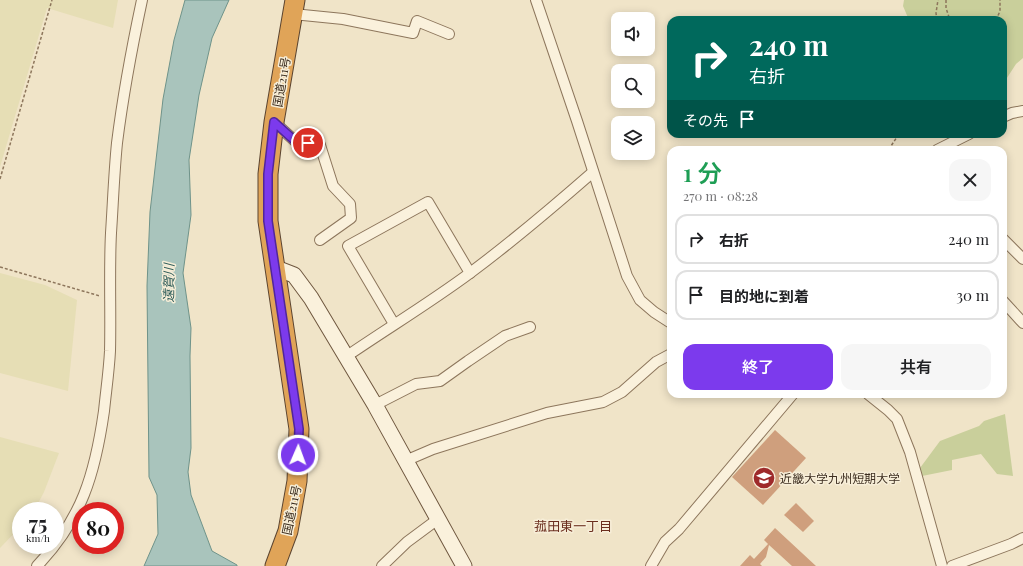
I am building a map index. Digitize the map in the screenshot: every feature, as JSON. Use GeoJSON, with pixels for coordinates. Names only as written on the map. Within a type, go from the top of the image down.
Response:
{"type":"FeatureCollection","features":[{"type":"Feature","properties":{"kind":"highway","name":"国道211号"},"geometry":{"type":"LineString","coordinates":[[275,566],[288,531],[297,480],[299,429],[268,221],[267,197],[274,122],[294,7]]}},
{"type":"Feature","properties":{"kind":"street"},"geometry":{"type":"LineString","coordinates":[[38,566],[67,530],[80,506],[93,472],[100,436],[108,381],[110,351],[111,235],[117,143],[130,55],[142,0]]}},
{"type":"Feature","properties":{"kind":"street"},"geometry":{"type":"LineString","coordinates":[[536,0],[627,276],[640,300],[667,320]]}},
{"type":"Feature","properties":{"kind":"street"},"geometry":{"type":"LineString","coordinates":[[294,7],[343,19],[413,33],[417,21],[449,34]]}},
{"type":"Feature","properties":{"kind":"street"},"geometry":{"type":"LineString","coordinates":[[1007,115],[1023,111]]}},
{"type":"Feature","properties":{"kind":"street"},"geometry":{"type":"LineString","coordinates":[[274,122],[295,141],[320,145],[333,186],[350,204],[351,218],[320,240]]}},
{"type":"Feature","properties":{"kind":"street"},"geometry":{"type":"LineString","coordinates":[[945,146],[961,138]]}},
{"type":"Feature","properties":{"kind":"street"},"geometry":{"type":"LineString","coordinates":[[347,356],[470,273],[511,241],[593,172]]}},
{"type":"Feature","properties":{"kind":"street"},"geometry":{"type":"LineString","coordinates":[[394,324],[348,246],[428,202],[470,273]]}},
{"type":"Feature","properties":{"kind":"street"},"geometry":{"type":"LineString","coordinates":[[1007,243],[1023,259]]}},
{"type":"Feature","properties":{"kind":"street"},"geometry":{"type":"LineString","coordinates":[[276,268],[294,275],[304,286],[347,356],[464,566]]}},
{"type":"Feature","properties":{"kind":"street"},"geometry":{"type":"LineString","coordinates":[[1007,305],[1023,323]]}},
{"type":"Feature","properties":{"kind":"street"},"geometry":{"type":"LineString","coordinates":[[375,405],[416,384],[440,381],[505,336],[530,328]]}},
{"type":"Feature","properties":{"kind":"street"},"geometry":{"type":"LineString","coordinates":[[405,461],[432,449],[547,413],[604,402],[622,392],[656,362],[667,356]]}},
{"type":"Feature","properties":{"kind":"street"},"geometry":{"type":"LineString","coordinates":[[650,566],[665,542],[679,529],[790,398]]}},
{"type":"Feature","properties":{"kind":"street"},"geometry":{"type":"LineString","coordinates":[[876,398],[896,419],[903,434],[910,452],[942,566]]}},
{"type":"Feature","properties":{"kind":"street"},"geometry":{"type":"LineString","coordinates":[[382,566],[407,542],[438,519]]}},
{"type":"Feature","properties":{"kind":"street"},"geometry":{"type":"LineString","coordinates":[[952,566],[1023,538]]}},
{"type":"Feature","properties":{"kind":"path"},"geometry":{"type":"LineString","coordinates":[[0,179],[52,0]]}},
{"type":"Feature","properties":{"kind":"path"},"geometry":{"type":"LineString","coordinates":[[936,16],[938,0]]}},
{"type":"Feature","properties":{"kind":"path"},"geometry":{"type":"LineString","coordinates":[[946,0],[946,8],[949,16]]}},
{"type":"Feature","properties":{"kind":"path"},"geometry":{"type":"LineString","coordinates":[[998,16],[1000,11],[1000,0]]}},
{"type":"Feature","properties":{"kind":"path"},"geometry":{"type":"LineString","coordinates":[[0,267],[110,299]]}},
{"type":"Feature","properties":{"kind":"shaded area"},"geometry":{"type":"Polygon","coordinates":[[[0,0],[118,0],[113,28],[47,8],[0,167],[0,0]]]}},
{"type":"Feature","properties":{"kind":"shaded area"},"geometry":{"type":"Polygon","coordinates":[[[0,273],[45,285],[77,300],[68,391],[0,373],[0,273]]]}},
{"type":"Feature","properties":{"kind":"shaded area"},"geometry":{"type":"Polygon","coordinates":[[[0,437],[59,453],[39,502],[12,502],[12,535],[0,548],[0,437]]]}},
{"type":"Feature","properties":{"kind":"green space"},"geometry":{"type":"Polygon","coordinates":[[[904,0],[1023,0],[1023,58],[1016,64],[1007,78],[1007,16],[907,16],[903,6],[904,0]]]}},
{"type":"Feature","properties":{"kind":"green space"},"geometry":{"type":"Polygon","coordinates":[[[1005,414],[1013,476],[997,474],[981,454],[952,460],[952,470],[922,476],[920,468],[940,441],[979,426],[984,421],[1005,414]]]}},
{"type":"Feature","properties":{"kind":"water","name":"遠賀川"},"geometry":{"type":"Polygon","coordinates":[[[185,0],[229,0],[212,38],[199,95],[189,160],[191,215],[183,273],[191,328],[191,448],[188,472],[191,495],[212,551],[237,566],[144,566],[158,534],[157,495],[149,477],[147,286],[150,212],[163,99],[174,40],[185,0]]]}},
{"type":"Feature","properties":{"kind":"building"},"geometry":{"type":"Polygon","coordinates":[[[775,430],[806,458],[763,505],[732,477],[775,430]]]}},
{"type":"Feature","properties":{"kind":"building"},"geometry":{"type":"Polygon","coordinates":[[[796,503],[814,521],[803,532],[784,515],[796,503]]]}},
{"type":"Feature","properties":{"kind":"building"},"geometry":{"type":"Polygon","coordinates":[[[775,528],[816,566],[792,566],[769,545],[766,557],[760,564],[762,566],[740,566],[750,555],[754,559],[768,544],[764,540],[775,528]]]}},
{"type":"Feature","properties":{"kind":"place","name":"近畿大学九州短期大学"},"geometry":{"type":"Point","coordinates":[764,478]}},
{"type":"Feature","properties":{"kind":"district","name":"菰田東一丁目"},"geometry":{"type":"Point","coordinates":[573,525]}},
{"type":"Feature","properties":{"kind":"route"},"geometry":{"type":"LineString","coordinates":[[298,455],[299,429],[268,221],[268,174],[274,122],[295,141],[308,143]]}}]}
